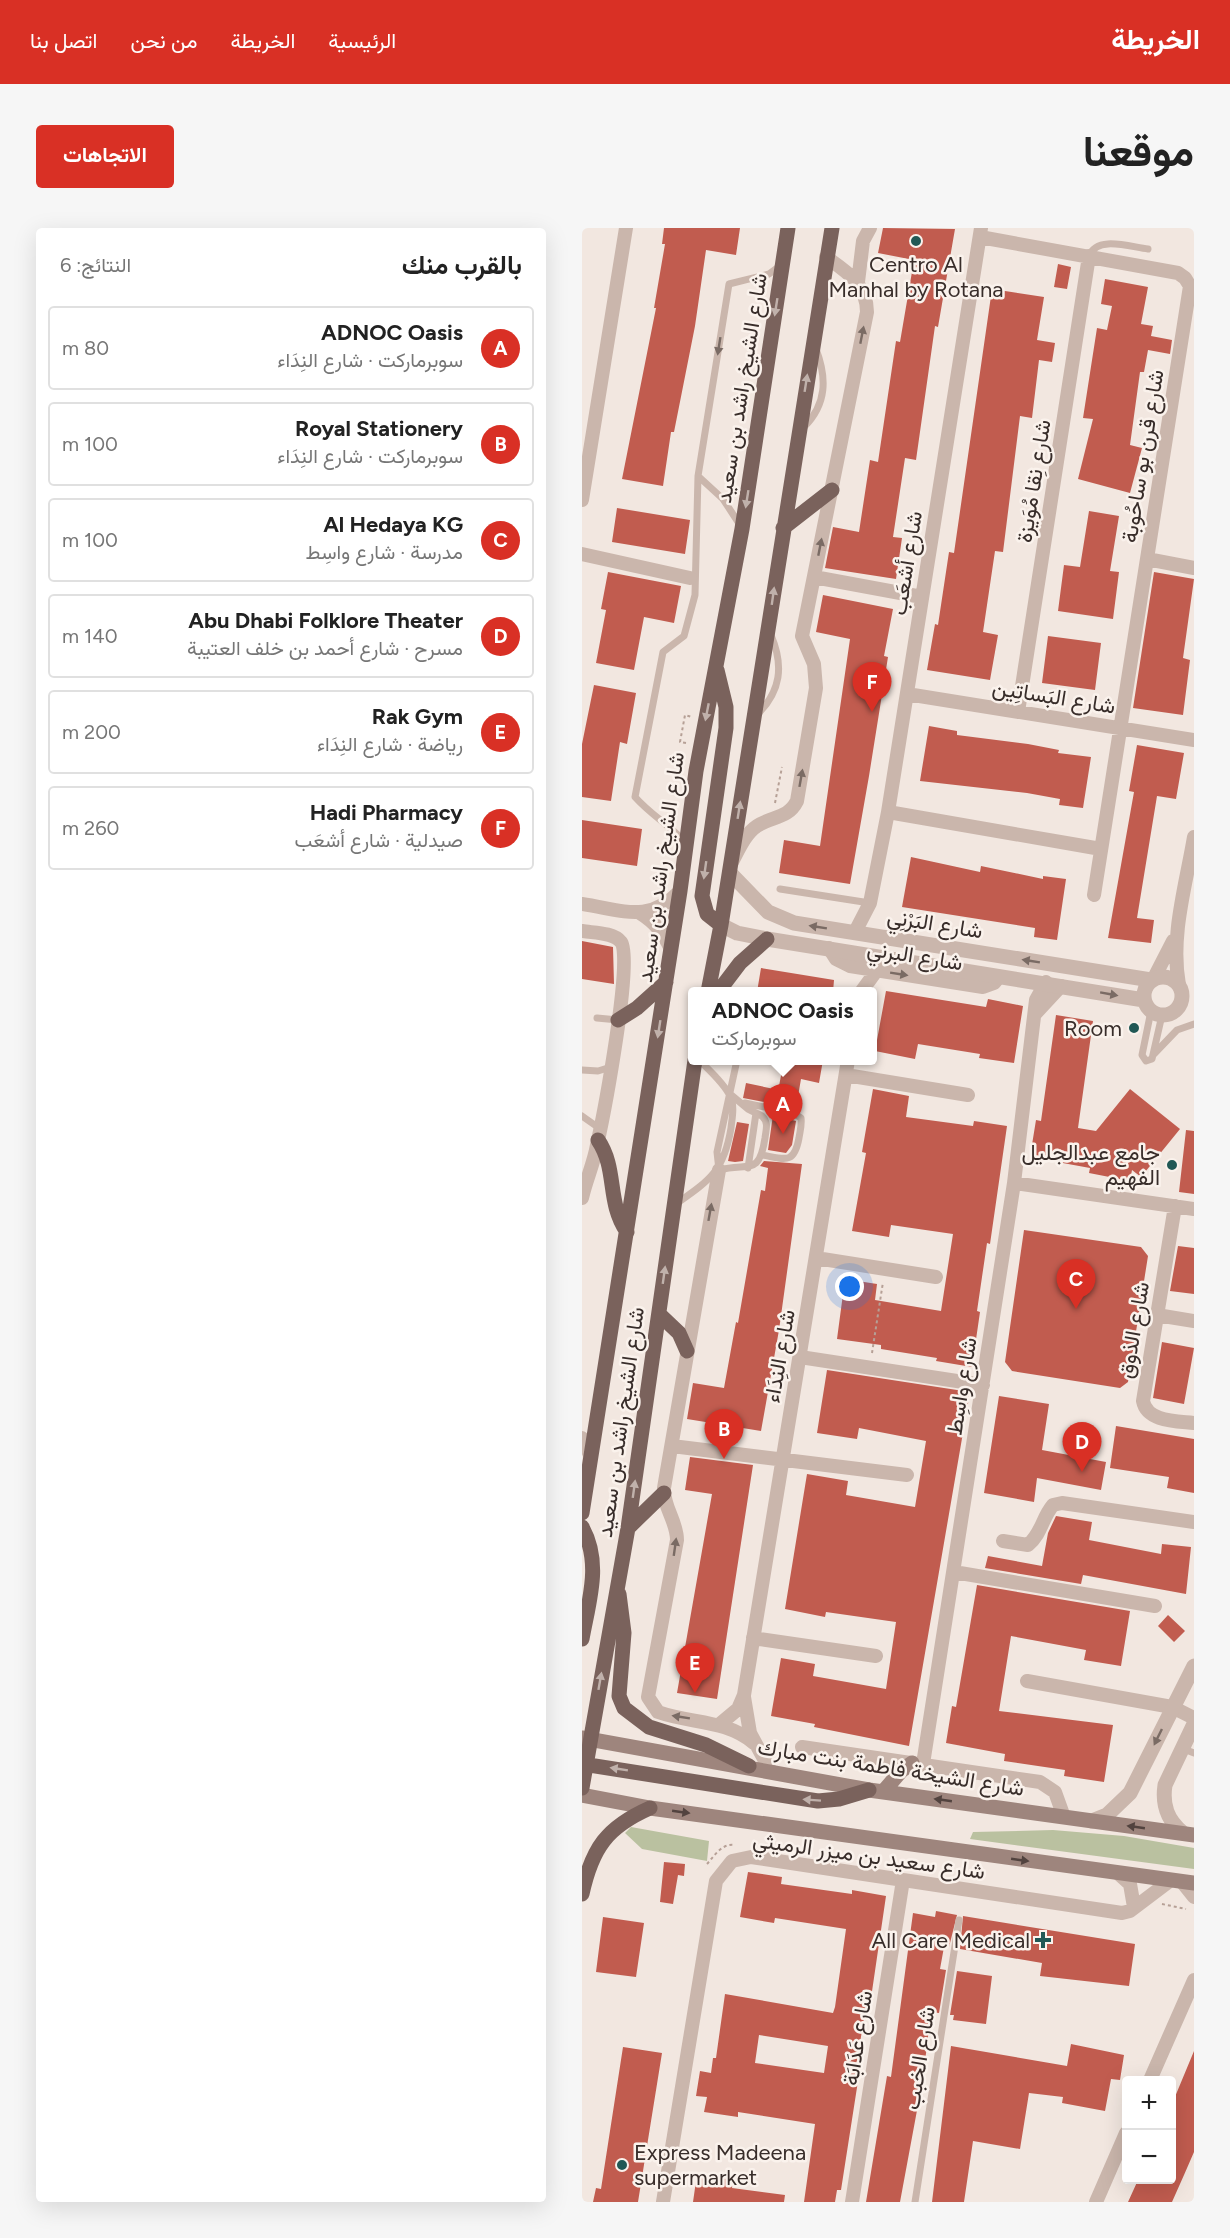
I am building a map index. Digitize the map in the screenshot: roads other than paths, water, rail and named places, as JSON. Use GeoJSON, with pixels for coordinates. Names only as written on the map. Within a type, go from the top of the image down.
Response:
{"type":"FeatureCollection","features":[{"type":"Feature","properties":{"kind":"main road","name":"شارع الشيخ راشد بن سعيد"},"geometry":{"type":"LineString","coordinates":[[582,1513],[680,891],[696,771],[742,529],[787,229]]}},
{"type":"Feature","properties":{"kind":"main road"},"geometry":{"type":"LineString","coordinates":[[709,987],[730,870],[832,229]]}},
{"type":"Feature","properties":{"kind":"main road"},"geometry":{"type":"LineString","coordinates":[[783,528],[832,490]]}},
{"type":"Feature","properties":{"kind":"main road"},"geometry":{"type":"LineString","coordinates":[[716,667],[726,707],[726,728],[702,896],[707,914],[721,925]]}},
{"type":"Feature","properties":{"kind":"main road"},"geometry":{"type":"LineString","coordinates":[[722,987],[740,963],[767,939]]}},
{"type":"Feature","properties":{"kind":"main road"},"geometry":{"type":"LineString","coordinates":[[618,1020],[637,1008],[666,982]]}},
{"type":"Feature","properties":{"kind":"main road","name":"شارع الشيخ راشد بن سعيد"},"geometry":{"type":"LineString","coordinates":[[582,1788],[585,1741],[628,1527],[696,1065]]}},
{"type":"Feature","properties":{"kind":"main road"},"geometry":{"type":"LineString","coordinates":[[599,1135],[609,1160],[613,1204],[627,1232]]}},
{"type":"Feature","properties":{"kind":"main road"},"geometry":{"type":"LineString","coordinates":[[659,1314],[679,1333],[687,1351]]}},
{"type":"Feature","properties":{"kind":"main road"},"geometry":{"type":"LineString","coordinates":[[628,1527],[664,1493]]}},
{"type":"Feature","properties":{"kind":"main road"},"geometry":{"type":"LineString","coordinates":[[582,1527],[590,1541],[594,1560],[582,1639]]}},
{"type":"Feature","properties":{"kind":"main road"},"geometry":{"type":"LineString","coordinates":[[617,1587],[624,1633],[619,1696],[624,1708],[649,1727],[706,1745],[749,1766]]}},
{"type":"Feature","properties":{"kind":"main road","name":"شارع الشيخة فاطمة بنت مبارك"},"geometry":{"type":"LineString","coordinates":[[585,1741],[749,1766],[876,1791],[1188,1834]]}},
{"type":"Feature","properties":{"kind":"main road"},"geometry":{"type":"LineString","coordinates":[[584,1764],[818,1801],[876,1791],[896,1776],[918,1764]]}},
{"type":"Feature","properties":{"kind":"main road"},"geometry":{"type":"LineString","coordinates":[[582,1795],[650,1808],[1182,1882]]}},
{"type":"Feature","properties":{"kind":"main road"},"geometry":{"type":"LineString","coordinates":[[582,1894],[588,1867],[598,1846],[618,1825],[650,1808]]}},
{"type":"Feature","properties":{"kind":"street"},"geometry":{"type":"LineString","coordinates":[[582,501],[626,228]]}},
{"type":"Feature","properties":{"kind":"street"},"geometry":{"type":"LineString","coordinates":[[858,282],[863,241],[870,228]]}},
{"type":"Feature","properties":{"kind":"street","name":"شارع قرن بو ساحُوبة"},"geometry":{"type":"LineString","coordinates":[[981,233],[1178,273],[1190,286],[1094,895]]}},
{"type":"Feature","properties":{"kind":"street","name":"شارع أشعَب"},"geometry":{"type":"LineString","coordinates":[[855,932],[870,903],[888,812],[981,233]]}},
{"type":"Feature","properties":{"kind":"street","name":"شارع نِقا مُوَيزة"},"geometry":{"type":"LineString","coordinates":[[1018,712],[1089,256]]}},
{"type":"Feature","properties":{"kind":"street"},"geometry":{"type":"LineString","coordinates":[[730,870],[750,833],[765,822],[788,814],[797,801],[816,688],[814,664],[802,636],[867,312],[867,301],[858,282],[826,257]]}},
{"type":"Feature","properties":{"kind":"street"},"geometry":{"type":"LineString","coordinates":[[582,554],[690,578]]}},
{"type":"Feature","properties":{"kind":"street"},"geometry":{"type":"LineString","coordinates":[[1147,559],[1194,567]]}},
{"type":"Feature","properties":{"kind":"street"},"geometry":{"type":"LineString","coordinates":[[814,577],[922,597]]}},
{"type":"Feature","properties":{"kind":"street","name":"شارع البَساتِين"},"geometry":{"type":"LineString","coordinates":[[907,694],[1194,740]]}},
{"type":"Feature","properties":{"kind":"street"},"geometry":{"type":"LineString","coordinates":[[888,812],[1101,849]]}},
{"type":"Feature","properties":{"kind":"street"},"geometry":{"type":"LineString","coordinates":[[1177,934],[1153,979],[1144,989],[1152,1009],[1174,1012],[1187,1006],[1185,988],[1176,960],[1177,934],[1194,837]]}},
{"type":"Feature","properties":{"kind":"street","name":"شارع البَرْنِي"},"geometry":{"type":"LineString","coordinates":[[730,870],[758,903],[781,918],[794,923],[855,932],[877,938],[1153,979]]}},
{"type":"Feature","properties":{"kind":"street"},"geometry":{"type":"LineString","coordinates":[[582,904],[640,913],[654,911],[670,901],[680,891]]}},
{"type":"Feature","properties":{"kind":"street","name":"شارع أشعَب"},"geometry":{"type":"LineString","coordinates":[[870,903],[877,938]]}},
{"type":"Feature","properties":{"kind":"street"},"geometry":{"type":"LineString","coordinates":[[640,913],[653,921],[663,933],[671,949]]}},
{"type":"Feature","properties":{"kind":"street","name":"شارع البَرْنِي"},"geometry":{"type":"LineString","coordinates":[[721,925],[737,933],[767,939],[999,977],[1046,982],[1152,1009]]}},
{"type":"Feature","properties":{"kind":"street"},"geometry":{"type":"LineString","coordinates":[[582,932],[612,936],[623,945],[624,976],[599,1135],[582,1198]]}},
{"type":"Feature","properties":{"kind":"street","name":"شارع البرني"},"geometry":{"type":"LineString","coordinates":[[829,948],[836,959],[850,966],[983,987],[994,983],[999,977]]}},
{"type":"Feature","properties":{"kind":"street"},"geometry":{"type":"LineString","coordinates":[[850,966],[857,987]]}},
{"type":"Feature","properties":{"kind":"street"},"geometry":{"type":"LineString","coordinates":[[863,987],[877,970]]}},
{"type":"Feature","properties":{"kind":"street"},"geometry":{"type":"LineString","coordinates":[[1046,982],[1057,972],[1091,976],[1109,973]]}},
{"type":"Feature","properties":{"kind":"street"},"geometry":{"type":"LineString","coordinates":[[1153,979],[1167,977],[1185,988]]}},
{"type":"Feature","properties":{"kind":"street","name":"شارع واسِط"},"geometry":{"type":"LineString","coordinates":[[918,1764],[954,1572],[983,1385],[1014,1183],[1036,1000],[1046,982]]}},
{"type":"Feature","properties":{"kind":"street"},"geometry":{"type":"LineString","coordinates":[[1035,1014],[1061,986]]}},
{"type":"Feature","properties":{"kind":"street","name":"شارع النِدَاء"},"geometry":{"type":"LineString","coordinates":[[770,1770],[754,1743],[746,1722],[744,1695],[847,1065]]}},
{"type":"Feature","properties":{"kind":"street"},"geometry":{"type":"LineString","coordinates":[[846,1075],[968,1095]]}},
{"type":"Feature","properties":{"kind":"street"},"geometry":{"type":"LineString","coordinates":[[718,1170],[664,1493],[676,1527],[677,1540],[648,1697],[658,1712],[720,1724],[740,1732],[754,1743]]}},
{"type":"Feature","properties":{"kind":"street"},"geometry":{"type":"LineString","coordinates":[[1014,1183],[1194,1209]]}},
{"type":"Feature","properties":{"kind":"street","name":"شارع الذوق"},"geometry":{"type":"LineString","coordinates":[[1175,1206],[1144,1406],[1154,1416],[1194,1423]]}},
{"type":"Feature","properties":{"kind":"street"},"geometry":{"type":"LineString","coordinates":[[816,1258],[936,1277]]}},
{"type":"Feature","properties":{"kind":"street"},"geometry":{"type":"LineString","coordinates":[[1157,1316],[1194,1321]]}},
{"type":"Feature","properties":{"kind":"street"},"geometry":{"type":"LineString","coordinates":[[800,1357],[983,1385]]}},
{"type":"Feature","properties":{"kind":"street"},"geometry":{"type":"LineString","coordinates":[[582,1438],[591,1457]]}},
{"type":"Feature","properties":{"kind":"street"},"geometry":{"type":"LineString","coordinates":[[672,1446],[907,1475]]}},
{"type":"Feature","properties":{"kind":"street"},"geometry":{"type":"LineString","coordinates":[[1003,1540],[1028,1545],[1040,1533],[1047,1513],[1053,1505],[1062,1503],[1194,1522]]}},
{"type":"Feature","properties":{"kind":"street"},"geometry":{"type":"LineString","coordinates":[[954,1572],[1155,1606]]}},
{"type":"Feature","properties":{"kind":"street"},"geometry":{"type":"LineString","coordinates":[[753,1638],[876,1656]]}},
{"type":"Feature","properties":{"kind":"street"},"geometry":{"type":"LineString","coordinates":[[1092,1821],[1113,1810],[1130,1793],[1194,1666]]}},
{"type":"Feature","properties":{"kind":"street"},"geometry":{"type":"LineString","coordinates":[[1027,1681],[1172,1707],[1194,1718]]}},
{"type":"Feature","properties":{"kind":"street","name":"شارع النِدَاء"},"geometry":{"type":"LineString","coordinates":[[720,1724],[738,1709],[744,1695]]}},
{"type":"Feature","properties":{"kind":"street"},"geometry":{"type":"LineString","coordinates":[[1188,1834],[1168,1817],[1163,1796],[1165,1785],[1188,1750],[1194,1724]]}},
{"type":"Feature","properties":{"kind":"street"},"geometry":{"type":"LineString","coordinates":[[802,1747],[1040,1782],[1055,1792],[1064,1817]]}},
{"type":"Feature","properties":{"kind":"street","name":"شارع سعيد بن ميزر الرميثي"},"geometry":{"type":"LineString","coordinates":[[663,2202],[716,1881],[719,1873],[732,1861],[751,1857],[1117,1912],[1126,1912],[1182,1882]]}},
{"type":"Feature","properties":{"kind":"street"},"geometry":{"type":"LineString","coordinates":[[1119,1874],[1134,1892],[1134,1907]]}},
{"type":"Feature","properties":{"kind":"street","name":"شارع عَدَابَة"},"geometry":{"type":"LineString","coordinates":[[852,2202],[903,1880]]}},
{"type":"Feature","properties":{"kind":"street"},"geometry":{"type":"LineString","coordinates":[[1182,1882],[1194,1897]]}},
{"type":"Feature","properties":{"kind":"street"},"geometry":{"type":"LineString","coordinates":[[1152,2076],[1194,1980]]}},
{"type":"Feature","properties":{"kind":"street"},"geometry":{"type":"LineString","coordinates":[[1096,2202],[1122,2142]]}},
{"type":"Feature","properties":{"kind":"lane"},"geometry":{"type":"LineString","coordinates":[[1089,256],[1093,248],[1101,243],[1148,249]]}},
{"type":"Feature","properties":{"kind":"lane"},"geometry":{"type":"LineString","coordinates":[[686,843],[672,828],[652,816],[635,797],[663,652],[684,636],[695,595],[698,476],[729,284],[769,274],[783,263]]}},
{"type":"Feature","properties":{"kind":"lane"},"geometry":{"type":"LineString","coordinates":[[698,476],[723,499],[742,529]]}},
{"type":"Feature","properties":{"kind":"lane"},"geometry":{"type":"LineString","coordinates":[[780,889],[870,903]]}},
{"type":"Feature","properties":{"kind":"lane"},"geometry":{"type":"LineString","coordinates":[[1152,1009],[1153,1056]]}},
{"type":"Feature","properties":{"kind":"lane"},"geometry":{"type":"LineString","coordinates":[[1152,1009],[1142,1058],[1148,1062],[1177,1030],[1194,1024]]}},
{"type":"Feature","properties":{"kind":"lane"},"geometry":{"type":"LineString","coordinates":[[597,1018],[618,1020]]}},
{"type":"Feature","properties":{"kind":"lane"},"geometry":{"type":"LineString","coordinates":[[702,1065],[730,1094],[762,1116],[767,1124],[762,1155],[757,1164],[748,1168],[718,1170]]}},
{"type":"Feature","properties":{"kind":"lane"},"geometry":{"type":"LineString","coordinates":[[674,1206],[718,1170],[727,1153],[733,1108],[730,1094],[736,1065]]}},
{"type":"Feature","properties":{"kind":"lane"},"geometry":{"type":"LineString","coordinates":[[582,1070],[598,1071],[611,1067]]}},
{"type":"Feature","properties":{"kind":"lane"},"geometry":{"type":"LineString","coordinates":[[730,1094],[752,1106],[793,1113],[801,1118],[797,1150],[793,1156],[786,1159],[762,1155]]}},
{"type":"Feature","properties":{"kind":"lane"},"geometry":{"type":"LineString","coordinates":[[748,1168],[756,1113]]}},
{"type":"Feature","properties":{"kind":"lane"},"geometry":{"type":"LineString","coordinates":[[582,1116],[593,1122],[599,1135]]}},
{"type":"Feature","properties":{"kind":"lane","name":"شارع الخبب"},"geometry":{"type":"LineString","coordinates":[[915,2202],[959,1920]]}},
{"type":"Feature","properties":{"kind":"place","name":"Centro Al Manhal by Rotana"},"geometry":{"type":"Point","coordinates":[916,241]}},
{"type":"Feature","properties":{"kind":"place","name":"Hadi Pharmacy"},"geometry":{"type":"Point","coordinates":[872,712]}},
{"type":"Feature","properties":{"kind":"place","name":"Room"},"geometry":{"type":"Point","coordinates":[1134,1028]}},
{"type":"Feature","properties":{"kind":"place","name":"ADNOC Oasis"},"geometry":{"type":"Point","coordinates":[783,1134]}},
{"type":"Feature","properties":{"kind":"place","name":"جامع عبدالجليل الفهيم"},"geometry":{"type":"Point","coordinates":[1172,1165]}},
{"type":"Feature","properties":{"kind":"place","name":"Al Hedaya KG"},"geometry":{"type":"Point","coordinates":[1076,1309]}},
{"type":"Feature","properties":{"kind":"place","name":"Royal Stationery"},"geometry":{"type":"Point","coordinates":[724,1459]}},
{"type":"Feature","properties":{"kind":"place","name":"Abu Dhabi Folklore Theater"},"geometry":{"type":"Point","coordinates":[1082,1472]}},
{"type":"Feature","properties":{"kind":"place","name":"Rak Gym"},"geometry":{"type":"Point","coordinates":[695,1693]}},
{"type":"Feature","properties":{"kind":"place","name":"All Care Medical"},"geometry":{"type":"Point","coordinates":[1043,1940]}},
{"type":"Feature","properties":{"kind":"place","name":"Express Madeena supermarket"},"geometry":{"type":"Point","coordinates":[622,2165]}}]}
